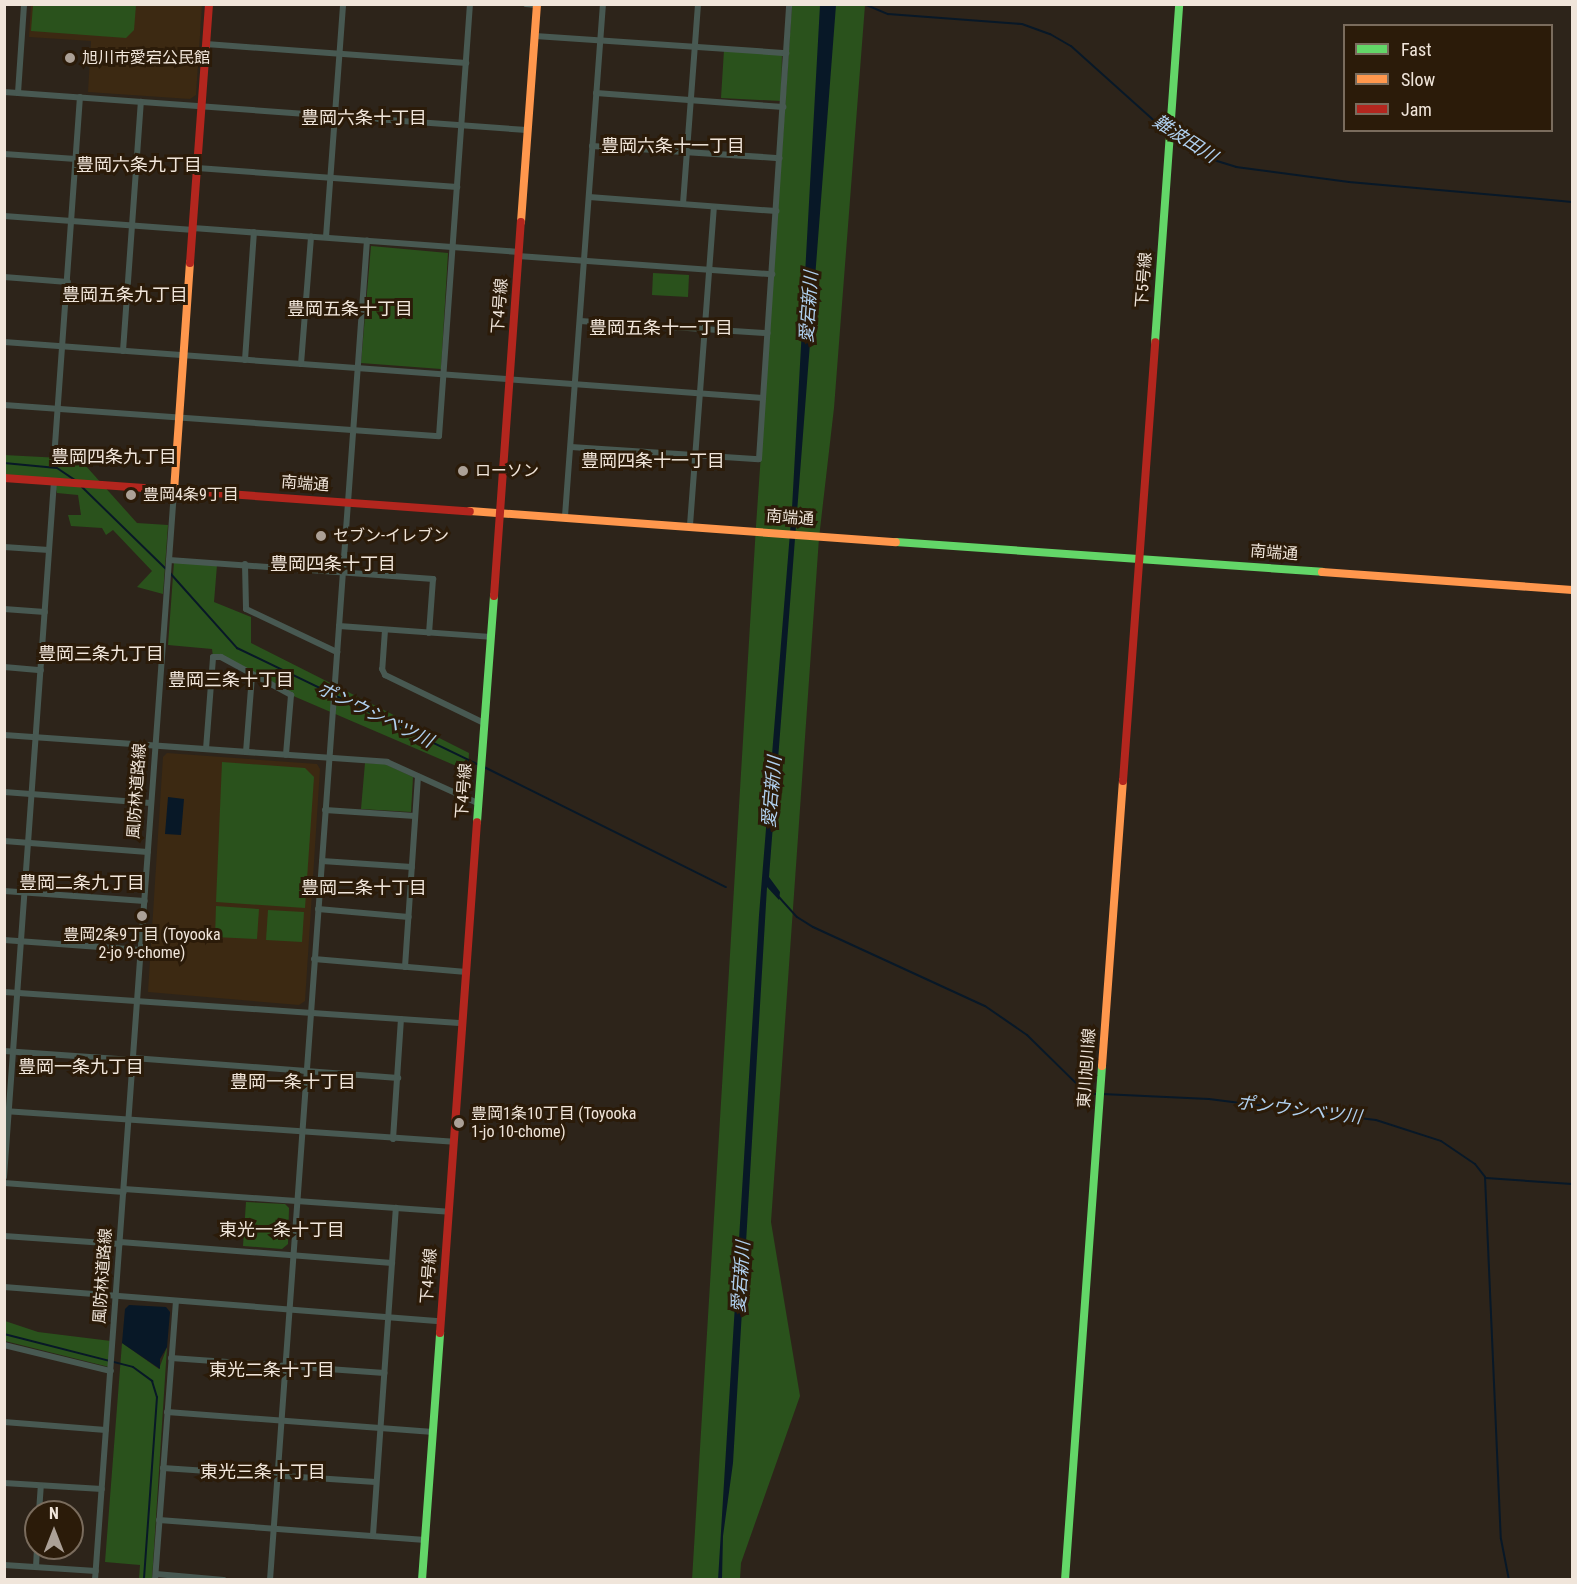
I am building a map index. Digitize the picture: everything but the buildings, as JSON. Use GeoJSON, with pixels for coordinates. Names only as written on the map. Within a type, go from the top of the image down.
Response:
{"type":"FeatureCollection","features":[{"type":"Feature","properties":{"kind":"street"},"geometry":{"type":"LineString","coordinates":[[18,93],[24,4]]}},
{"type":"Feature","properties":{"kind":"street","name":"風防林道路線"},"geometry":{"type":"LineString","coordinates":[[95,1580],[209,4]]}},
{"type":"Feature","properties":{"kind":"street"},"geometry":{"type":"LineString","coordinates":[[326,237],[343,4]]}},
{"type":"Feature","properties":{"kind":"street"},"geometry":{"type":"LineString","coordinates":[[4,405],[439,436],[470,4]]}},
{"type":"Feature","properties":{"kind":"street"},"geometry":{"type":"LineString","coordinates":[[526,4],[537,5]]}},
{"type":"Feature","properties":{"kind":"street"},"geometry":{"type":"LineString","coordinates":[[565,516],[603,4]]}},
{"type":"Feature","properties":{"kind":"street"},"geometry":{"type":"LineString","coordinates":[[683,204],[698,4]]}},
{"type":"Feature","properties":{"kind":"street"},"geometry":{"type":"LineString","coordinates":[[571,447],[759,459],[789,4]]}},
{"type":"Feature","properties":{"kind":"street","name":"下5号線"},"geometry":{"type":"LineString","coordinates":[[1139,558],[1179,4]]}},
{"type":"Feature","properties":{"kind":"street","name":"下4号線"},"geometry":{"type":"LineString","coordinates":[[422,1580],[537,5]]}},
{"type":"Feature","properties":{"kind":"street"},"geometry":{"type":"LineString","coordinates":[[535,36],[786,53]]}},
{"type":"Feature","properties":{"kind":"street"},"geometry":{"type":"LineString","coordinates":[[206,44],[466,63]]}},
{"type":"Feature","properties":{"kind":"street"},"geometry":{"type":"LineString","coordinates":[[4,92],[527,130]]}},
{"type":"Feature","properties":{"kind":"street"},"geometry":{"type":"LineString","coordinates":[[596,93],[783,107]]}},
{"type":"Feature","properties":{"kind":"street"},"geometry":{"type":"LineString","coordinates":[[54,459],[80,97]]}},
{"type":"Feature","properties":{"kind":"street"},"geometry":{"type":"LineString","coordinates":[[123,351],[141,102]]}},
{"type":"Feature","properties":{"kind":"street"},"geometry":{"type":"LineString","coordinates":[[592,146],[780,158]]}},
{"type":"Feature","properties":{"kind":"street"},"geometry":{"type":"LineString","coordinates":[[4,154],[76,159]]}},
{"type":"Feature","properties":{"kind":"street"},"geometry":{"type":"LineString","coordinates":[[197,168],[457,187]]}},
{"type":"Feature","properties":{"kind":"street"},"geometry":{"type":"LineString","coordinates":[[589,197],[776,211]]}},
{"type":"Feature","properties":{"kind":"street"},"geometry":{"type":"LineString","coordinates":[[690,525],[714,207]]}},
{"type":"Feature","properties":{"kind":"street"},"geometry":{"type":"LineString","coordinates":[[4,216],[326,237],[584,260],[772,273]]}},
{"type":"Feature","properties":{"kind":"street"},"geometry":{"type":"LineString","coordinates":[[245,360],[254,232]]}},
{"type":"Feature","properties":{"kind":"street"},"geometry":{"type":"LineString","coordinates":[[301,364],[311,236]]}},
{"type":"Feature","properties":{"kind":"street"},"geometry":{"type":"LineString","coordinates":[[270,1580],[271,1529],[285,1366],[287,1310],[294,1255],[295,1201],[303,1132],[304,1071],[322,861],[367,241]]}},
{"type":"Feature","properties":{"kind":"street"},"geometry":{"type":"LineString","coordinates":[[4,277],[68,282]]}},
{"type":"Feature","properties":{"kind":"street"},"geometry":{"type":"LineString","coordinates":[[580,321],[768,333]]}},
{"type":"Feature","properties":{"kind":"street"},"geometry":{"type":"LineString","coordinates":[[4,342],[763,398]]}},
{"type":"Feature","properties":{"kind":"street","name":"南端通"},"geometry":{"type":"LineString","coordinates":[[4,478],[565,516],[1572,590]]}},
{"type":"Feature","properties":{"kind":"street"},"geometry":{"type":"LineString","coordinates":[[4,1177],[54,482]]}},
{"type":"Feature","properties":{"kind":"street"},"geometry":{"type":"LineString","coordinates":[[4,547],[49,550]]}},
{"type":"Feature","properties":{"kind":"street","name":"東川旭川線"},"geometry":{"type":"LineString","coordinates":[[1065,1580],[1139,558]]}},
{"type":"Feature","properties":{"kind":"street"},"geometry":{"type":"LineString","coordinates":[[169,561],[245,564],[433,579],[429,633]]}},
{"type":"Feature","properties":{"kind":"street"},"geometry":{"type":"LineString","coordinates":[[245,564],[246,609],[337,652]]}},
{"type":"Feature","properties":{"kind":"street"},"geometry":{"type":"LineString","coordinates":[[4,609],[45,612]]}},
{"type":"Feature","properties":{"kind":"street"},"geometry":{"type":"LineString","coordinates":[[339,626],[491,637]]}},
{"type":"Feature","properties":{"kind":"street"},"geometry":{"type":"LineString","coordinates":[[385,630],[382,669],[385,675],[484,723]]}},
{"type":"Feature","properties":{"kind":"street"},"geometry":{"type":"LineString","coordinates":[[206,749],[213,657],[221,657],[252,676],[291,695],[286,755]]}},
{"type":"Feature","properties":{"kind":"street"},"geometry":{"type":"LineString","coordinates":[[4,667],[41,670]]}},
{"type":"Feature","properties":{"kind":"street"},"geometry":{"type":"LineString","coordinates":[[246,752],[252,676]]}},
{"type":"Feature","properties":{"kind":"street"},"geometry":{"type":"LineString","coordinates":[[4,735],[387,762],[478,803]]}},
{"type":"Feature","properties":{"kind":"street"},"geometry":{"type":"LineString","coordinates":[[405,967],[418,776]]}},
{"type":"Feature","properties":{"kind":"street"},"geometry":{"type":"LineString","coordinates":[[4,792],[152,803]]}},
{"type":"Feature","properties":{"kind":"street"},"geometry":{"type":"LineString","coordinates":[[325,810],[415,816]]}},
{"type":"Feature","properties":{"kind":"street"},"geometry":{"type":"LineString","coordinates":[[4,841],[148,852]]}},
{"type":"Feature","properties":{"kind":"street"},"geometry":{"type":"LineString","coordinates":[[322,861],[412,867]]}},
{"type":"Feature","properties":{"kind":"street"},"geometry":{"type":"LineString","coordinates":[[4,891],[145,901]]}},
{"type":"Feature","properties":{"kind":"street"},"geometry":{"type":"LineString","coordinates":[[318,909],[409,917]]}},
{"type":"Feature","properties":{"kind":"street"},"geometry":{"type":"LineString","coordinates":[[4,940],[141,950]]}},
{"type":"Feature","properties":{"kind":"street"},"geometry":{"type":"LineString","coordinates":[[314,959],[466,972]]}},
{"type":"Feature","properties":{"kind":"street"},"geometry":{"type":"LineString","coordinates":[[4,992],[463,1023]]}},
{"type":"Feature","properties":{"kind":"street"},"geometry":{"type":"LineString","coordinates":[[393,1138],[401,1019]]}},
{"type":"Feature","properties":{"kind":"street"},"geometry":{"type":"LineString","coordinates":[[4,1051],[398,1078]]}},
{"type":"Feature","properties":{"kind":"street"},"geometry":{"type":"LineString","coordinates":[[7,1111],[454,1142]]}},
{"type":"Feature","properties":{"kind":"street"},"geometry":{"type":"LineString","coordinates":[[4,1183],[449,1212]]}},
{"type":"Feature","properties":{"kind":"street"},"geometry":{"type":"LineString","coordinates":[[373,1535],[396,1208]]}},
{"type":"Feature","properties":{"kind":"street"},"geometry":{"type":"LineString","coordinates":[[4,1236],[392,1263]]}},
{"type":"Feature","properties":{"kind":"street"},"geometry":{"type":"LineString","coordinates":[[4,1287],[440,1321]]}},
{"type":"Feature","properties":{"kind":"street"},"geometry":{"type":"LineString","coordinates":[[176,1302],[156,1577],[224,1580]]}},
{"type":"Feature","properties":{"kind":"street"},"geometry":{"type":"LineString","coordinates":[[4,1345],[111,1368]]}},
{"type":"Feature","properties":{"kind":"street"},"geometry":{"type":"LineString","coordinates":[[171,1358],[384,1373]]}},
{"type":"Feature","properties":{"kind":"street"},"geometry":{"type":"LineString","coordinates":[[167,1412],[433,1432]]}},
{"type":"Feature","properties":{"kind":"street"},"geometry":{"type":"LineString","coordinates":[[4,1422],[106,1430]]}},
{"type":"Feature","properties":{"kind":"street"},"geometry":{"type":"LineString","coordinates":[[163,1468],[376,1482]]}},
{"type":"Feature","properties":{"kind":"street"},"geometry":{"type":"LineString","coordinates":[[4,1483],[102,1489]]}},
{"type":"Feature","properties":{"kind":"street"},"geometry":{"type":"LineString","coordinates":[[40,1500],[41,1486]]}},
{"type":"Feature","properties":{"kind":"street"},"geometry":{"type":"LineString","coordinates":[[159,1520],[425,1540]]}},
{"type":"Feature","properties":{"kind":"street"},"geometry":{"type":"LineString","coordinates":[[36,1560],[36,1567]]}},
{"type":"Feature","properties":{"kind":"street"},"geometry":{"type":"LineString","coordinates":[[4,1565],[96,1571]]}},
{"type":"Feature","properties":{"kind":"shaded area"},"geometry":{"type":"Polygon","coordinates":[[[31,5],[202,5],[196,95],[190,99],[88,92],[91,41],[29,37],[31,5]]]}},
{"type":"Feature","properties":{"kind":"shaded area"},"geometry":{"type":"Polygon","coordinates":[[[167,753],[317,764],[320,769],[305,1001],[299,1005],[148,992],[163,757],[167,753]]]}},
{"type":"Feature","properties":{"kind":"green space"},"geometry":{"type":"Polygon","coordinates":[[[33,5],[136,5],[134,30],[126,38],[31,31],[33,5]]]}},
{"type":"Feature","properties":{"kind":"green space"},"geometry":{"type":"Polygon","coordinates":[[[792,5],[865,5],[834,408],[819,538],[771,1222],[800,1396],[741,1563],[740,1579],[692,1580],[756,526],[792,5]]]}},
{"type":"Feature","properties":{"kind":"green space"},"geometry":{"type":"Polygon","coordinates":[[[724,50],[782,53],[781,101],[721,98],[724,50]]]}},
{"type":"Feature","properties":{"kind":"green space"},"geometry":{"type":"Polygon","coordinates":[[[371,246],[448,253],[441,369],[361,363],[371,246]]]}},
{"type":"Feature","properties":{"kind":"green space"},"geometry":{"type":"Polygon","coordinates":[[[653,273],[689,275],[688,297],[652,295],[653,273]]]}},
{"type":"Feature","properties":{"kind":"green space"},"geometry":{"type":"Polygon","coordinates":[[[4,455],[61,458],[64,463],[85,465],[137,523],[168,525],[163,594],[137,587],[152,571],[113,530],[106,535],[102,528],[71,526],[68,515],[81,515],[78,495],[57,493],[54,482],[5,478],[4,455]]]}},
{"type":"Feature","properties":{"kind":"green space"},"geometry":{"type":"Polygon","coordinates":[[[174,562],[217,565],[214,602],[251,617],[251,643],[469,753],[468,771],[291,695],[221,657],[213,657],[212,649],[168,645],[174,562]]]}},
{"type":"Feature","properties":{"kind":"green space"},"geometry":{"type":"Polygon","coordinates":[[[222,762],[305,768],[314,777],[305,908],[216,902],[222,762]]]}},
{"type":"Feature","properties":{"kind":"green space"},"geometry":{"type":"Polygon","coordinates":[[[365,763],[385,764],[413,777],[411,812],[361,809],[365,763]]]}},
{"type":"Feature","properties":{"kind":"green space"},"geometry":{"type":"Polygon","coordinates":[[[216,906],[259,909],[257,939],[215,937],[216,906]]]}},
{"type":"Feature","properties":{"kind":"green space"},"geometry":{"type":"Polygon","coordinates":[[[268,910],[304,912],[302,942],[266,940],[268,910]]]}},
{"type":"Feature","properties":{"kind":"green space"},"geometry":{"type":"Polygon","coordinates":[[[246,1202],[285,1204],[289,1208],[288,1244],[282,1249],[243,1246],[246,1202]]]}},
{"type":"Feature","properties":{"kind":"green space"},"geometry":{"type":"Polygon","coordinates":[[[5,1321],[38,1332],[111,1341],[109,1367],[5,1341],[5,1321]]]}},
{"type":"Feature","properties":{"kind":"green space"},"geometry":{"type":"Polygon","coordinates":[[[122,1343],[159,1369],[167,1347],[152,1579],[139,1579],[140,1565],[105,1562],[122,1343]]]}},
{"type":"Feature","properties":{"kind":"water","name":"愛宕新川"},"geometry":{"type":"Polygon","coordinates":[[[820,5],[836,5],[769,877],[780,892],[779,900],[767,887],[733,1463],[723,1536],[722,1579],[718,1580],[759,915],[792,508],[820,5]]]}},
{"type":"Feature","properties":{"kind":"water"},"geometry":{"type":"Polygon","coordinates":[[[168,797],[184,799],[181,835],[165,834],[168,797]]]}},
{"type":"Feature","properties":{"kind":"water"},"geometry":{"type":"Polygon","coordinates":[[[129,1305],[166,1307],[170,1312],[167,1347],[160,1359],[160,1369],[122,1343],[125,1309],[129,1305]]]}},
{"type":"Feature","properties":{"kind":"waterway","name":"難波田川"},"geometry":{"type":"LineString","coordinates":[[864,4],[888,14],[1022,24],[1050,34],[1071,46],[1167,132]]}},
{"type":"Feature","properties":{"kind":"waterway","name":"難波田川"},"geometry":{"type":"LineString","coordinates":[[1172,135],[1204,157],[1236,167],[1349,182],[1572,202]]}},
{"type":"Feature","properties":{"kind":"waterway","name":"ポンウシベツ川"},"geometry":{"type":"LineString","coordinates":[[4,463],[57,468],[76,481]]}},
{"type":"Feature","properties":{"kind":"waterway","name":"ポンウシベツ川"},"geometry":{"type":"LineString","coordinates":[[82,487],[166,569]]}},
{"type":"Feature","properties":{"kind":"waterway","name":"ポンウシベツ川"},"geometry":{"type":"LineString","coordinates":[[170,573],[237,648],[479,765]]}},
{"type":"Feature","properties":{"kind":"waterway","name":"ポンウシベツ川"},"geometry":{"type":"LineString","coordinates":[[484,767],[726,887]]}},
{"type":"Feature","properties":{"kind":"waterway","name":"ポンウシベツ川"},"geometry":{"type":"LineString","coordinates":[[778,896],[797,917],[813,927],[985,1006],[1027,1035],[1087,1094],[1097,1094]]}},
{"type":"Feature","properties":{"kind":"waterway","name":"ポンウシベツ川"},"geometry":{"type":"LineString","coordinates":[[1102,1094],[1209,1099],[1376,1120],[1441,1141],[1475,1164],[1485,1177],[1501,1539],[1509,1580]]}},
{"type":"Feature","properties":{"kind":"waterway"},"geometry":{"type":"LineString","coordinates":[[1486,1178],[1572,1184]]}},
{"type":"Feature","properties":{"kind":"waterway"},"geometry":{"type":"LineString","coordinates":[[4,1334],[133,1367],[152,1381],[157,1397],[144,1580]]}},
{"type":"Feature","properties":{"kind":"traffic: fast"},"geometry":{"type":"LineString","coordinates":[[1155,342],[1179,4]]}},
{"type":"Feature","properties":{"kind":"traffic: fast"},"geometry":{"type":"LineString","coordinates":[[896,542],[1322,572]]}},
{"type":"Feature","properties":{"kind":"traffic: fast"},"geometry":{"type":"LineString","coordinates":[[477,822],[494,596]]}},
{"type":"Feature","properties":{"kind":"traffic: fast"},"geometry":{"type":"LineString","coordinates":[[1065,1580],[1102,1066]]}},
{"type":"Feature","properties":{"kind":"traffic: fast"},"geometry":{"type":"LineString","coordinates":[[422,1580],[440,1333]]}},
{"type":"Feature","properties":{"kind":"traffic: slow"},"geometry":{"type":"LineString","coordinates":[[521,222],[537,4]]}},
{"type":"Feature","properties":{"kind":"traffic: slow"},"geometry":{"type":"LineString","coordinates":[[174,491],[190,263]]}},
{"type":"Feature","properties":{"kind":"traffic: slow"},"geometry":{"type":"LineString","coordinates":[[470,511],[896,542]]}},
{"type":"Feature","properties":{"kind":"traffic: slow"},"geometry":{"type":"LineString","coordinates":[[1322,572],[1572,590]]}},
{"type":"Feature","properties":{"kind":"traffic: slow"},"geometry":{"type":"LineString","coordinates":[[1102,1066],[1123,781]]}},
{"type":"Feature","properties":{"kind":"traffic: jam"},"geometry":{"type":"LineString","coordinates":[[190,263],[209,4]]}},
{"type":"Feature","properties":{"kind":"traffic: jam"},"geometry":{"type":"LineString","coordinates":[[494,596],[521,222]]}},
{"type":"Feature","properties":{"kind":"traffic: jam"},"geometry":{"type":"LineString","coordinates":[[1123,781],[1155,342]]}},
{"type":"Feature","properties":{"kind":"traffic: jam"},"geometry":{"type":"LineString","coordinates":[[4,478],[470,511]]}},
{"type":"Feature","properties":{"kind":"traffic: jam"},"geometry":{"type":"LineString","coordinates":[[440,1333],[477,822]]}},
{"type":"Feature","properties":{"kind":"place","name":"旭川市愛宕公民館"},"geometry":{"type":"Point","coordinates":[70,58]}},
{"type":"Feature","properties":{"kind":"place","name":"ローソン"},"geometry":{"type":"Point","coordinates":[463,471]}},
{"type":"Feature","properties":{"kind":"place","name":"豊岡4条9丁目"},"geometry":{"type":"Point","coordinates":[131,495]}},
{"type":"Feature","properties":{"kind":"place","name":"セブン-イレブン"},"geometry":{"type":"Point","coordinates":[321,536]}},
{"type":"Feature","properties":{"kind":"place","name":"豊岡2条9丁目 (Toyooka 2-jo 9-chome)"},"geometry":{"type":"Point","coordinates":[142,916]}},
{"type":"Feature","properties":{"kind":"place","name":"豊岡1条10丁目 (Toyooka 1-jo 10-chome)"},"geometry":{"type":"Point","coordinates":[459,1123]}},
{"type":"Feature","properties":{"kind":"district","name":"豊岡六条十丁目"},"geometry":{"type":"Point","coordinates":[364,118]}},
{"type":"Feature","properties":{"kind":"district","name":"豊岡六条十一丁目"},"geometry":{"type":"Point","coordinates":[673,146]}},
{"type":"Feature","properties":{"kind":"district","name":"豊岡六条九丁目"},"geometry":{"type":"Point","coordinates":[139,165]}},
{"type":"Feature","properties":{"kind":"district","name":"豊岡五条九丁目"},"geometry":{"type":"Point","coordinates":[125,295]}},
{"type":"Feature","properties":{"kind":"district","name":"豊岡五条十丁目"},"geometry":{"type":"Point","coordinates":[350,309]}},
{"type":"Feature","properties":{"kind":"district","name":"豊岡五条十一丁目"},"geometry":{"type":"Point","coordinates":[661,328]}},
{"type":"Feature","properties":{"kind":"district","name":"豊岡四条九丁目"},"geometry":{"type":"Point","coordinates":[114,457]}},
{"type":"Feature","properties":{"kind":"district","name":"豊岡四条十一丁目"},"geometry":{"type":"Point","coordinates":[653,461]}},
{"type":"Feature","properties":{"kind":"district","name":"豊岡四条十丁目"},"geometry":{"type":"Point","coordinates":[333,564]}},
{"type":"Feature","properties":{"kind":"district","name":"豊岡三条九丁目"},"geometry":{"type":"Point","coordinates":[101,654]}},
{"type":"Feature","properties":{"kind":"district","name":"豊岡三条十丁目"},"geometry":{"type":"Point","coordinates":[231,680]}},
{"type":"Feature","properties":{"kind":"district","name":"豊岡二条九丁目"},"geometry":{"type":"Point","coordinates":[82,883]}},
{"type":"Feature","properties":{"kind":"district","name":"豊岡二条十丁目"},"geometry":{"type":"Point","coordinates":[364,888]}},
{"type":"Feature","properties":{"kind":"district","name":"豊岡一条九丁目"},"geometry":{"type":"Point","coordinates":[81,1067]}},
{"type":"Feature","properties":{"kind":"district","name":"豊岡一条十丁目"},"geometry":{"type":"Point","coordinates":[293,1082]}},
{"type":"Feature","properties":{"kind":"district","name":"東光一条十丁目"},"geometry":{"type":"Point","coordinates":[282,1230]}},
{"type":"Feature","properties":{"kind":"district","name":"東光二条十丁目"},"geometry":{"type":"Point","coordinates":[272,1370]}},
{"type":"Feature","properties":{"kind":"district","name":"東光三条十丁目"},"geometry":{"type":"Point","coordinates":[263,1472]}}]}
